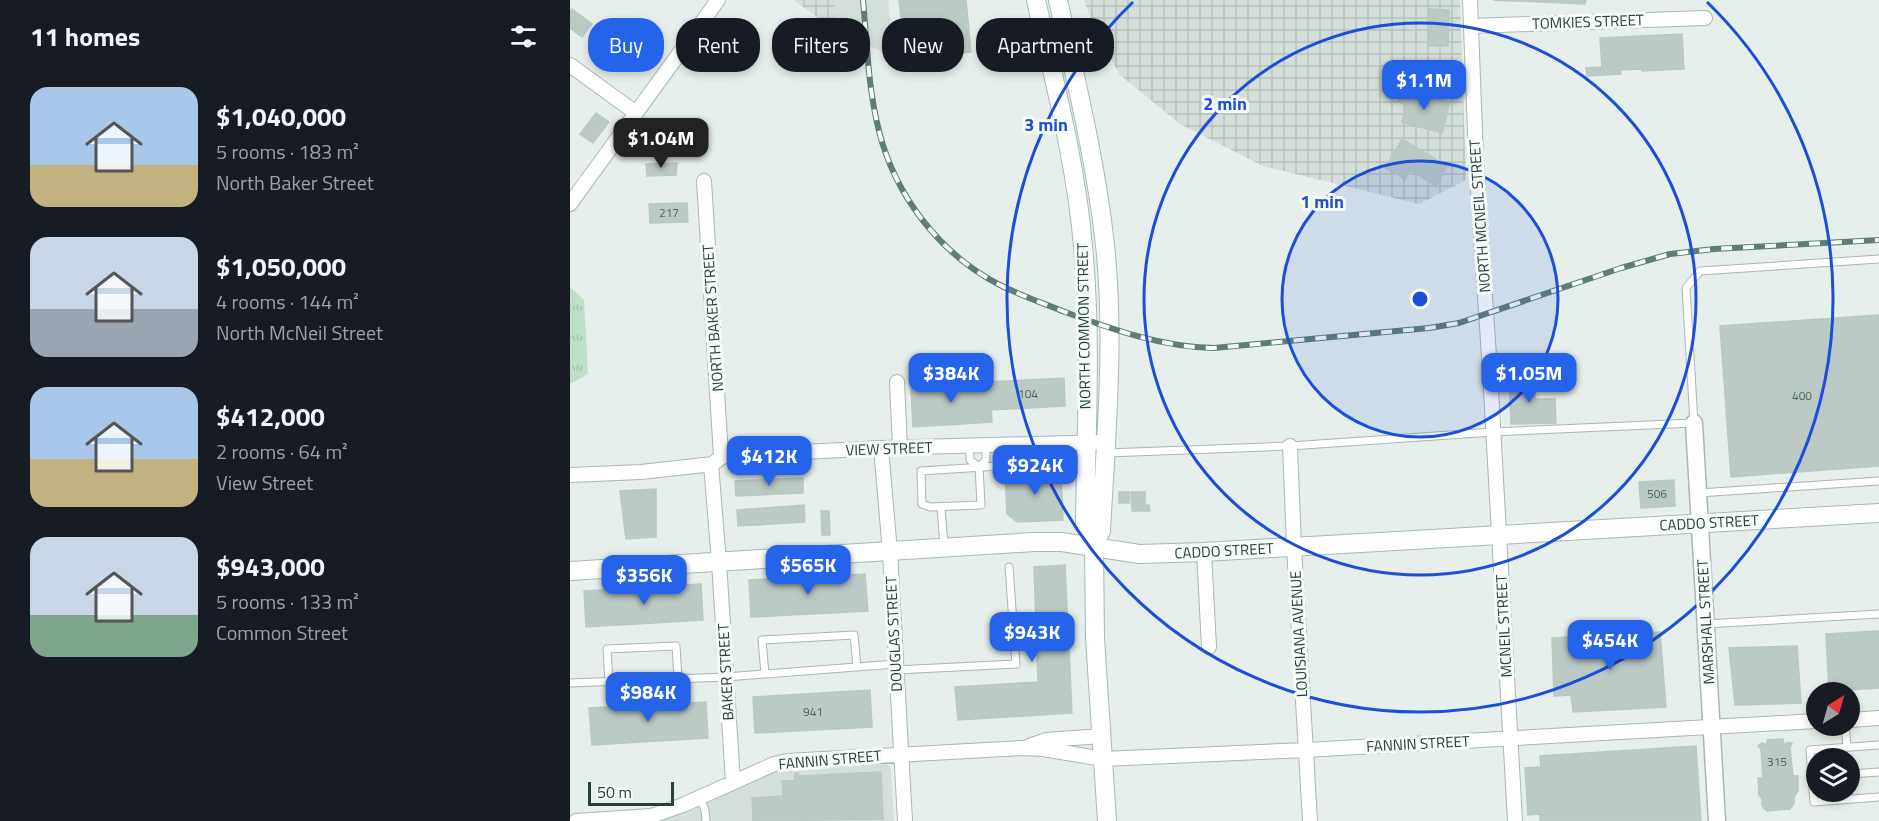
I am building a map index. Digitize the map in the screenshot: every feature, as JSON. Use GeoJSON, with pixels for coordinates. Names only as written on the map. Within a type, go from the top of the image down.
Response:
{"type":"FeatureCollection","features":[{"type":"Feature","properties":{"kind":"main road","name":"NORTH COMMON STREET"},"geometry":{"type":"LineString","coordinates":[[1036,0],[1068,145],[1083,245],[1087,341],[1085,524],[1094,546]]}},
{"type":"Feature","properties":{"kind":"main road","name":"NORTH COMMON STREET"},"geometry":{"type":"LineString","coordinates":[[1058,0],[1090,144],[1105,246],[1110,341],[1101,531],[1094,546]]}},
{"type":"Feature","properties":{"kind":"main road","name":"CADDO STREET"},"geometry":{"type":"LineString","coordinates":[[570,571],[1034,542],[1094,546],[1139,554],[1204,552],[1879,513]]}},
{"type":"Feature","properties":{"kind":"main road"},"geometry":{"type":"LineString","coordinates":[[1094,546],[1095,638],[1107,821]]}},
{"type":"Feature","properties":{"kind":"street"},"geometry":{"type":"LineString","coordinates":[[570,204],[718,0]]}},
{"type":"Feature","properties":{"kind":"street","name":"NORTH MCNEIL STREET"},"geometry":{"type":"LineString","coordinates":[[1470,0],[1476,159],[1493,432]]}},
{"type":"Feature","properties":{"kind":"street","name":"TOMKIES STREET"},"geometry":{"type":"LineString","coordinates":[[1471,26],[1705,18]]}},
{"type":"Feature","properties":{"kind":"street"},"geometry":{"type":"LineString","coordinates":[[570,65],[636,113]]}},
{"type":"Feature","properties":{"kind":"street","name":"NORTH BAKER STREET"},"geometry":{"type":"LineString","coordinates":[[704,181],[719,562]]}},
{"type":"Feature","properties":{"kind":"street"},"geometry":{"type":"LineString","coordinates":[[897,382],[900,448]]}},
{"type":"Feature","properties":{"kind":"street","name":"MARSHALL STREET"},"geometry":{"type":"LineString","coordinates":[[1694,423],[1717,821]]}},
{"type":"Feature","properties":{"kind":"street","name":"MCNEIL STREET"},"geometry":{"type":"LineString","coordinates":[[1493,432],[1515,821]]}},
{"type":"Feature","properties":{"kind":"street","name":"VIEW STREET"},"geometry":{"type":"LineString","coordinates":[[570,475],[641,472],[716,460],[880,448],[1086,442],[1105,447]]}},
{"type":"Feature","properties":{"kind":"street","name":"LOUISIANA AVENUE"},"geometry":{"type":"LineString","coordinates":[[1290,446],[1310,821]]}},
{"type":"Feature","properties":{"kind":"street","name":"DOUGLAS STREET"},"geometry":{"type":"LineString","coordinates":[[880,448],[890,552],[905,821]]}},
{"type":"Feature","properties":{"kind":"street"},"geometry":{"type":"LineString","coordinates":[[1204,552],[1209,647]]}},
{"type":"Feature","properties":{"kind":"street","name":"BAKER STREET"},"geometry":{"type":"LineString","coordinates":[[719,562],[733,782]]}},
{"type":"Feature","properties":{"kind":"street"},"geometry":{"type":"LineString","coordinates":[[1860,719],[1879,718]]}},
{"type":"Feature","properties":{"kind":"street","name":"FANNIN STREET"},"geometry":{"type":"LineString","coordinates":[[576,821],[651,816],[774,764],[787,761],[1021,748],[1043,749],[1103,759],[1806,722]]}},
{"type":"Feature","properties":{"kind":"street","name":"FANNIN STREET"},"geometry":{"type":"LineString","coordinates":[[1021,748],[1046,740],[1102,736]]}},
{"type":"Feature","properties":{"kind":"lane"},"geometry":{"type":"LineString","coordinates":[[1105,447],[1290,446],[1493,432],[1694,423],[1686,288],[1700,271],[1879,259]]}},
{"type":"Feature","properties":{"kind":"lane"},"geometry":{"type":"LineString","coordinates":[[986,445],[986,460],[979,468],[981,505],[941,508],[925,507],[922,504],[921,471],[979,468],[1043,463]]}},
{"type":"Feature","properties":{"kind":"lane"},"geometry":{"type":"LineString","coordinates":[[969,446],[970,460],[979,468]]}},
{"type":"Feature","properties":{"kind":"lane"},"geometry":{"type":"LineString","coordinates":[[1698,493],[1879,481]]}},
{"type":"Feature","properties":{"kind":"lane"},"geometry":{"type":"LineString","coordinates":[[941,508],[945,548]]}},
{"type":"Feature","properties":{"kind":"lane"},"geometry":{"type":"LineString","coordinates":[[570,683],[726,677],[857,667],[1016,664],[1009,567]]}},
{"type":"Feature","properties":{"kind":"lane"},"geometry":{"type":"LineString","coordinates":[[1706,624],[1879,614]]}},
{"type":"Feature","properties":{"kind":"lane"},"geometry":{"type":"LineString","coordinates":[[765,674],[762,640],[854,635],[857,667]]}},
{"type":"Feature","properties":{"kind":"lane"},"geometry":{"type":"LineString","coordinates":[[609,682],[607,649],[676,646],[678,679]]}},
{"type":"Feature","properties":{"kind":"lane"},"geometry":{"type":"LineString","coordinates":[[1846,736],[1847,747]]}},
{"type":"Feature","properties":{"kind":"lane"},"geometry":{"type":"LineString","coordinates":[[1835,748],[1879,745]]}},
{"type":"Feature","properties":{"kind":"lane"},"geometry":{"type":"LineString","coordinates":[[1860,773],[1879,772]]}},
{"type":"Feature","properties":{"kind":"lane"},"geometry":{"type":"LineString","coordinates":[[699,797],[705,810],[706,821]]}},
{"type":"Feature","properties":{"kind":"lane"},"geometry":{"type":"LineString","coordinates":[[1860,798],[1879,797]]}},
{"type":"Feature","properties":{"kind":"shaded area"},"geometry":{"type":"Polygon","coordinates":[[[794,0],[835,0],[836,18],[818,18],[794,0]]]}},
{"type":"Feature","properties":{"kind":"shaded area"},"geometry":{"type":"Polygon","coordinates":[[[835,0],[888,0],[890,18],[882,18],[882,52],[870,46],[870,18],[836,18],[835,0]]]}},
{"type":"Feature","properties":{"kind":"shaded area"},"geometry":{"type":"Polygon","coordinates":[[[1084,0],[1460,0],[1466,180],[1419,204],[1263,166],[1180,124],[1120,75],[1114,65],[1114,18],[1091,18],[1084,0]]]}},
{"type":"Feature","properties":{"kind":"shaded area"},"geometry":{"type":"Polygon","coordinates":[[[885,763],[891,768],[894,821],[648,821],[666,819],[782,766],[885,763]]]}},
{"type":"Feature","properties":{"kind":"green space"},"geometry":{"type":"Polygon","coordinates":[[[570,287],[584,300],[588,374],[570,384],[570,287]]]}},
{"type":"Feature","properties":{"kind":"building"},"geometry":{"type":"Polygon","coordinates":[[[899,0],[966,0],[971,52],[964,53],[964,18],[901,18],[899,0]]]}},
{"type":"Feature","properties":{"kind":"building"},"geometry":{"type":"Polygon","coordinates":[[[1493,0],[1586,0],[1585,4],[1493,0]]]}},
{"type":"Feature","properties":{"kind":"building"},"geometry":{"type":"Polygon","coordinates":[[[572,9],[588,21],[588,29],[582,37],[570,28],[572,9]]]}},
{"type":"Feature","properties":{"kind":"building"},"geometry":{"type":"Polygon","coordinates":[[[1429,9],[1449,10],[1448,46],[1428,46],[1429,9]]]}},
{"type":"Feature","properties":{"kind":"building"},"geometry":{"type":"Polygon","coordinates":[[[1682,34],[1684,69],[1620,70],[1621,74],[1587,76],[1586,68],[1602,67],[1600,38],[1682,34]]]}},
{"type":"Feature","properties":{"kind":"building"},"geometry":{"type":"Polygon","coordinates":[[[1402,89],[1450,102],[1442,133],[1402,122],[1406,104],[1398,102],[1402,89]]]}},
{"type":"Feature","properties":{"kind":"building"},"geometry":{"type":"Polygon","coordinates":[[[596,113],[609,122],[593,143],[580,134],[596,113]]]}},
{"type":"Feature","properties":{"kind":"building"},"geometry":{"type":"Polygon","coordinates":[[[1402,139],[1447,166],[1436,186],[1410,170],[1405,179],[1385,168],[1402,139]]]}},
{"type":"Feature","properties":{"kind":"building"},"geometry":{"type":"Polygon","coordinates":[[[677,163],[676,175],[647,176],[646,164],[677,163]]]}},
{"type":"Feature","properties":{"kind":"building"},"geometry":{"type":"Polygon","coordinates":[[[687,203],[688,222],[650,223],[649,204],[687,203]]]}},
{"type":"Feature","properties":{"kind":"building"},"geometry":{"type":"Polygon","coordinates":[[[1879,315],[1879,466],[1731,477],[1720,326],[1879,315]]]}},
{"type":"Feature","properties":{"kind":"building"},"geometry":{"type":"Polygon","coordinates":[[[1064,378],[1065,406],[991,410],[990,382],[1064,378]]]}},
{"type":"Feature","properties":{"kind":"building"},"geometry":{"type":"Polygon","coordinates":[[[1534,378],[1535,399],[1555,399],[1556,423],[1511,424],[1509,379],[1534,378]]]}},
{"type":"Feature","properties":{"kind":"building"},"geometry":{"type":"Polygon","coordinates":[[[990,382],[992,422],[913,427],[911,387],[990,382]]]}},
{"type":"Feature","properties":{"kind":"building"},"geometry":{"type":"Polygon","coordinates":[[[1061,470],[1063,520],[1017,522],[1007,514],[1005,473],[1061,470]]]}},
{"type":"Feature","properties":{"kind":"building"},"geometry":{"type":"Polygon","coordinates":[[[803,478],[803,493],[736,496],[735,481],[803,478]]]}},
{"type":"Feature","properties":{"kind":"building"},"geometry":{"type":"Polygon","coordinates":[[[1674,480],[1675,506],[1641,508],[1639,482],[1674,480]]]}},
{"type":"Feature","properties":{"kind":"building"},"geometry":{"type":"Polygon","coordinates":[[[656,489],[656,537],[626,539],[620,491],[656,489]]]}},
{"type":"Feature","properties":{"kind":"building"},"geometry":{"type":"Polygon","coordinates":[[[1119,492],[1129,492],[1129,503],[1119,503],[1119,492]]]}},
{"type":"Feature","properties":{"kind":"building"},"geometry":{"type":"Polygon","coordinates":[[[1131,492],[1145,492],[1145,505],[1149,505],[1150,511],[1132,511],[1131,492]]]}},
{"type":"Feature","properties":{"kind":"building"},"geometry":{"type":"Polygon","coordinates":[[[804,505],[805,522],[738,526],[737,510],[804,505]]]}},
{"type":"Feature","properties":{"kind":"building"},"geometry":{"type":"Polygon","coordinates":[[[821,511],[829,511],[830,535],[822,535],[821,511]]]}},
{"type":"Feature","properties":{"kind":"building"},"geometry":{"type":"Polygon","coordinates":[[[1065,565],[1072,713],[958,720],[955,687],[1038,682],[1034,567],[1065,565]]]}},
{"type":"Feature","properties":{"kind":"building"},"geometry":{"type":"Polygon","coordinates":[[[865,574],[868,611],[751,617],[749,580],[865,574]]]}},
{"type":"Feature","properties":{"kind":"building"},"geometry":{"type":"Polygon","coordinates":[[[701,584],[703,620],[586,627],[584,591],[701,584]]]}},
{"type":"Feature","properties":{"kind":"building"},"geometry":{"type":"Polygon","coordinates":[[[1879,631],[1879,688],[1860,689],[1860,682],[1829,682],[1826,634],[1879,631]]]}},
{"type":"Feature","properties":{"kind":"building"},"geometry":{"type":"Polygon","coordinates":[[[1660,632],[1666,707],[1573,712],[1571,695],[1554,696],[1552,638],[1660,632]]]}},
{"type":"Feature","properties":{"kind":"building"},"geometry":{"type":"Polygon","coordinates":[[[1797,646],[1801,703],[1735,705],[1729,648],[1797,646]]]}},
{"type":"Feature","properties":{"kind":"building"},"geometry":{"type":"Polygon","coordinates":[[[870,690],[872,727],[755,733],[753,697],[870,690]]]}},
{"type":"Feature","properties":{"kind":"building"},"geometry":{"type":"Polygon","coordinates":[[[706,702],[708,738],[592,745],[589,708],[706,702]]]}},
{"type":"Feature","properties":{"kind":"building"},"geometry":{"type":"Polygon","coordinates":[[[1783,739],[1784,745],[1788,742],[1792,743],[1790,748],[1793,776],[1798,776],[1798,791],[1790,809],[1767,811],[1762,806],[1762,799],[1759,795],[1758,778],[1763,778],[1761,749],[1758,746],[1762,743],[1767,745],[1767,740],[1783,739]]]}},
{"type":"Feature","properties":{"kind":"building"},"geometry":{"type":"Polygon","coordinates":[[[1696,746],[1701,821],[1540,821],[1540,814],[1528,815],[1525,768],[1541,767],[1540,756],[1696,746]]]}},
{"type":"Feature","properties":{"kind":"building"},"geometry":{"type":"Polygon","coordinates":[[[881,772],[883,819],[753,821],[752,798],[783,796],[782,781],[795,781],[794,774],[798,773],[799,776],[881,772]]]}},
{"type":"Feature","properties":{"kind":"railway"},"geometry":{"type":"LineString","coordinates":[[863,0],[868,66],[879,131],[896,178],[922,220],[957,256],[998,284],[1083,319],[1157,341],[1214,348],[1429,328],[1459,323],[1621,268],[1670,254],[1714,249],[1879,240]]}}]}
